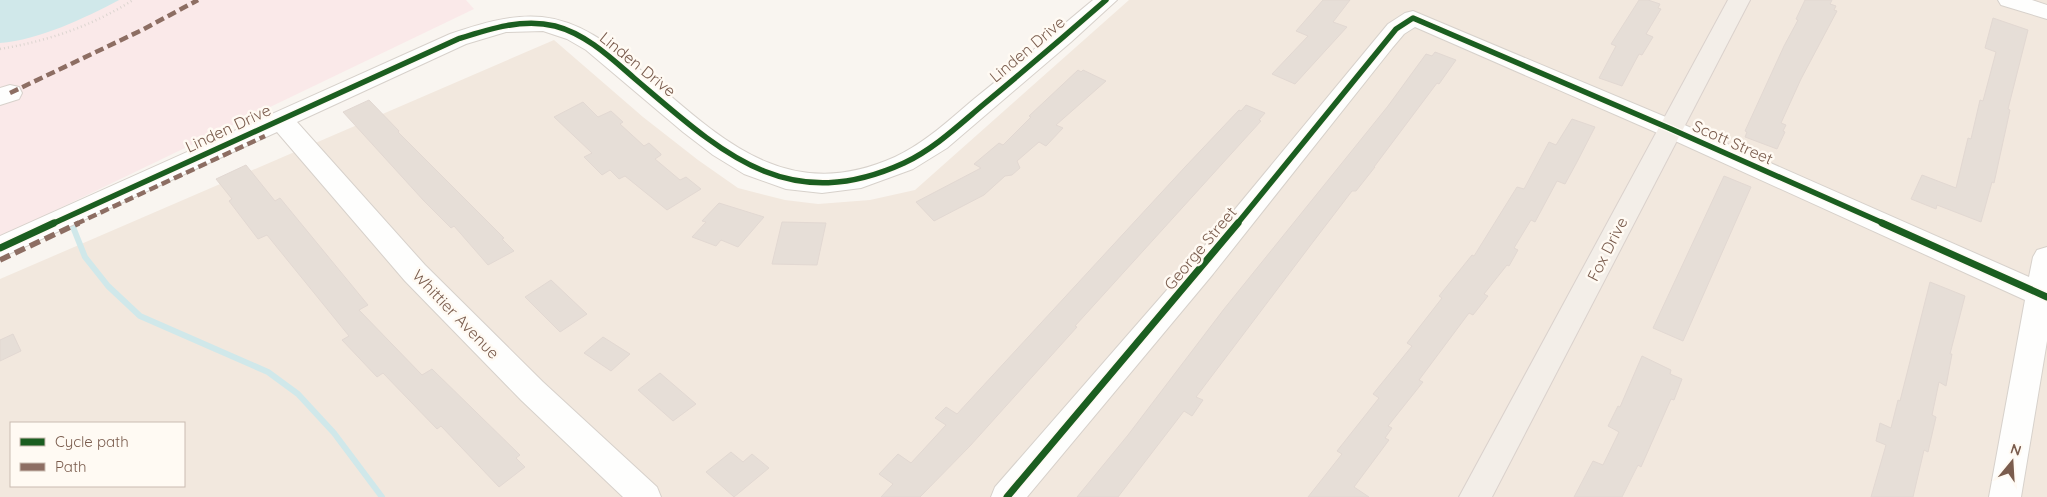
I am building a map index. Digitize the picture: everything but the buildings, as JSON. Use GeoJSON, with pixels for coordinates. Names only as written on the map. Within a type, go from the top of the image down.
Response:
{"type":"FeatureCollection","features":[{"type":"Feature","properties":{"kind":"main road","name":"Fox Drive"},"geometry":{"type":"LineString","coordinates":[[1475,497],[1739,0]]}},
{"type":"Feature","properties":{"kind":"street","name":"Linden Drive"},"geometry":{"type":"LineString","coordinates":[[0,248],[458,39],[505,25],[537,24],[555,26],[582,38],[618,64],[724,151],[753,169],[800,183],[826,184],[873,176],[904,163],[933,146],[1106,0]]}},
{"type":"Feature","properties":{"kind":"street"},"geometry":{"type":"LineString","coordinates":[[2008,0],[2047,12]]}},
{"type":"Feature","properties":{"kind":"street","name":"Scott Street"},"geometry":{"type":"LineString","coordinates":[[1413,18],[1671,129],[2044,295]]}},
{"type":"Feature","properties":{"kind":"street","name":"George Street"},"geometry":{"type":"LineString","coordinates":[[1007,497],[1203,267],[1396,29],[1413,18]]}},
{"type":"Feature","properties":{"kind":"street","name":"Whittier Avenue"},"geometry":{"type":"LineString","coordinates":[[280,119],[415,273],[532,391],[645,497]]}},
{"type":"Feature","properties":{"kind":"street"},"geometry":{"type":"LineString","coordinates":[[2005,497],[2044,295],[2047,257]]}},
{"type":"Feature","properties":{"kind":"path"},"geometry":{"type":"LineString","coordinates":[[0,49],[68,34],[102,20],[133,0]]}},
{"type":"Feature","properties":{"kind":"shaded area"},"geometry":{"type":"Polygon","coordinates":[[[0,0],[466,0],[474,9],[0,237],[0,0]]]}},
{"type":"Feature","properties":{"kind":"shaded area"},"geometry":{"type":"Polygon","coordinates":[[[1129,0],[2047,0],[2047,497],[0,497],[0,279],[554,40],[643,117],[698,160],[738,188],[785,200],[818,204],[870,200],[915,190],[1129,0]]]}},
{"type":"Feature","properties":{"kind":"water"},"geometry":{"type":"Polygon","coordinates":[[[0,0],[119,0],[77,21],[46,33],[0,43],[0,0]]]}},
{"type":"Feature","properties":{"kind":"waterway"},"geometry":{"type":"LineString","coordinates":[[73,227],[85,257],[108,286],[140,316],[268,372],[298,394],[334,433],[382,497]]}},
{"type":"Feature","properties":{"kind":"marked path"},"geometry":{"type":"LineString","coordinates":[[10,93],[142,30],[198,0]]}},
{"type":"Feature","properties":{"kind":"marked path"},"geometry":{"type":"LineString","coordinates":[[0,260],[265,136]]}},
{"type":"Feature","properties":{"kind":"cycle path"},"geometry":{"type":"LineString","coordinates":[[0,248],[458,39],[506,25],[530,23],[565,29],[595,45],[692,126],[722,149],[753,168],[786,180],[822,184],[861,179],[904,163],[938,142],[1106,0]]}},
{"type":"Feature","properties":{"kind":"cycle path"},"geometry":{"type":"LineString","coordinates":[[1007,497],[1203,267],[1396,29],[1413,18],[1671,129],[2047,297]]}}]}
